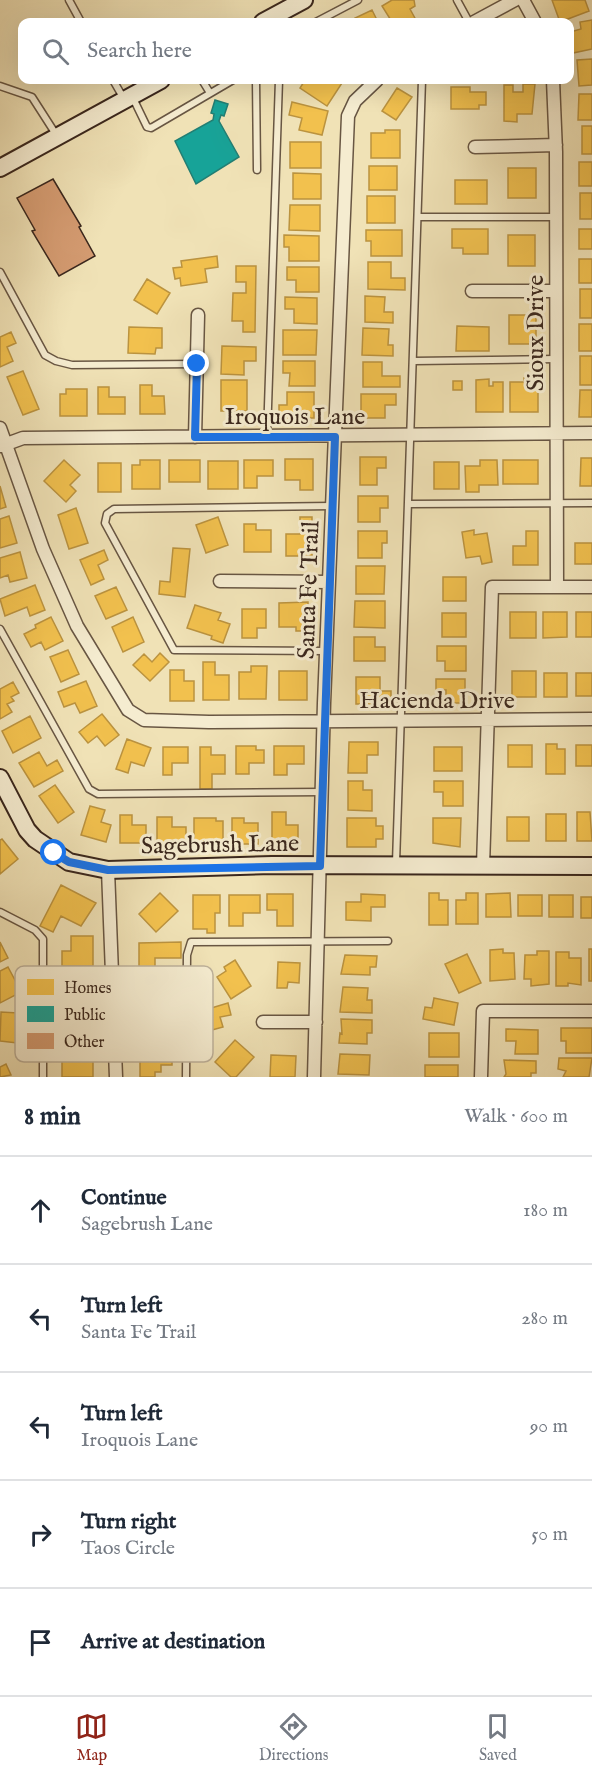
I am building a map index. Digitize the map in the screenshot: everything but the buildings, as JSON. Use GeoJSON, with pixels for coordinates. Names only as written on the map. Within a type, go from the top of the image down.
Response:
{"type":"FeatureCollection","features":[{"type":"Feature","properties":{"kind":"street"},"geometry":{"type":"LineString","coordinates":[[270,18],[304,0]]}},
{"type":"Feature","properties":{"kind":"street"},"geometry":{"type":"LineString","coordinates":[[481,18],[515,0]]}},
{"type":"Feature","properties":{"kind":"street"},"geometry":{"type":"LineString","coordinates":[[523,0],[533,18]]}},
{"type":"Feature","properties":{"kind":"street"},"geometry":{"type":"LineString","coordinates":[[0,168],[154,84]]}},
{"type":"Feature","properties":{"kind":"street","name":"Santa Fe Trail"},"geometry":{"type":"LineString","coordinates":[[315,1077],[326,651],[348,116],[355,100],[373,84]]}},
{"type":"Feature","properties":{"kind":"street","name":"Sioux Drive"},"geometry":{"type":"LineString","coordinates":[[553,84],[556,145],[556,587]]}},
{"type":"Feature","properties":{"kind":"street"},"geometry":{"type":"LineString","coordinates":[[475,147],[556,145]]}},
{"type":"Feature","properties":{"kind":"street"},"geometry":{"type":"LineString","coordinates":[[472,291],[556,291]]}},
{"type":"Feature","properties":{"kind":"street"},"geometry":{"type":"LineString","coordinates":[[195,437],[198,315]]}},
{"type":"Feature","properties":{"kind":"street","name":"Hacienda Drive"},"geometry":{"type":"LineString","coordinates":[[0,428],[3,445],[43,549],[77,626],[133,715],[144,720],[165,722],[592,719]]}},
{"type":"Feature","properties":{"kind":"street","name":"Iroquois Lane"},"geometry":{"type":"LineString","coordinates":[[3,445],[23,438],[592,434]]}},
{"type":"Feature","properties":{"kind":"street"},"geometry":{"type":"LineString","coordinates":[[220,581],[329,582]]}},
{"type":"Feature","properties":{"kind":"street"},"geometry":{"type":"LineString","coordinates":[[483,866],[492,587],[592,587]]}},
{"type":"Feature","properties":{"kind":"street","name":"Sagebrush Lane"},"geometry":{"type":"LineString","coordinates":[[0,778],[34,839],[69,862],[108,870],[320,866],[592,866]]}},
{"type":"Feature","properties":{"kind":"street"},"geometry":{"type":"LineString","coordinates":[[108,870],[112,966]]}},
{"type":"Feature","properties":{"kind":"street"},"geometry":{"type":"LineString","coordinates":[[481,1077],[483,1011],[592,1011]]}},
{"type":"Feature","properties":{"kind":"street"},"geometry":{"type":"LineString","coordinates":[[263,1022],[316,1022]]}},
{"type":"Feature","properties":{"kind":"street"},"geometry":{"type":"LineString","coordinates":[[115,1062],[116,1077]]}},
{"type":"Feature","properties":{"kind":"lane"},"geometry":{"type":"LineString","coordinates":[[69,0],[79,18]]}},
{"type":"Feature","properties":{"kind":"lane"},"geometry":{"type":"LineString","coordinates":[[324,18],[358,0]]}},
{"type":"Feature","properties":{"kind":"lane"},"geometry":{"type":"LineString","coordinates":[[457,0],[467,18]]}},
{"type":"Feature","properties":{"kind":"lane"},"geometry":{"type":"LineString","coordinates":[[116,84],[147,127],[151,128],[226,84]]}},
{"type":"Feature","properties":{"kind":"lane"},"geometry":{"type":"LineString","coordinates":[[204,84],[210,93]]}},
{"type":"Feature","properties":{"kind":"lane"},"geometry":{"type":"LineString","coordinates":[[256,84],[257,170]]}},
{"type":"Feature","properties":{"kind":"lane"},"geometry":{"type":"LineString","coordinates":[[267,438],[279,84]]}},
{"type":"Feature","properties":{"kind":"lane"},"geometry":{"type":"LineString","coordinates":[[396,867],[422,84]]}},
{"type":"Feature","properties":{"kind":"lane"},"geometry":{"type":"LineString","coordinates":[[0,86],[32,97],[58,136]]}},
{"type":"Feature","properties":{"kind":"lane"},"geometry":{"type":"LineString","coordinates":[[418,217],[556,217]]}},
{"type":"Feature","properties":{"kind":"lane"},"geometry":{"type":"LineString","coordinates":[[0,272],[45,355],[56,361],[72,365],[197,364]]}},
{"type":"Feature","properties":{"kind":"lane"},"geometry":{"type":"LineString","coordinates":[[414,362],[556,359]]}},
{"type":"Feature","properties":{"kind":"lane"},"geometry":{"type":"LineString","coordinates":[[409,504],[592,503]]}},
{"type":"Feature","properties":{"kind":"lane"},"geometry":{"type":"LineString","coordinates":[[326,651],[174,650],[105,523],[107,514],[114,509],[332,506]]}},
{"type":"Feature","properties":{"kind":"lane"},"geometry":{"type":"LineString","coordinates":[[0,629],[89,789],[98,794],[323,792]]}},
{"type":"Feature","properties":{"kind":"lane"},"geometry":{"type":"LineString","coordinates":[[0,912],[34,930],[43,939],[43,966]]}},
{"type":"Feature","properties":{"kind":"lane"},"geometry":{"type":"LineString","coordinates":[[188,966],[188,945],[198,942],[388,941]]}},
{"type":"Feature","properties":{"kind":"lane"},"geometry":{"type":"LineString","coordinates":[[186,1062],[186,1077]]}},
{"type":"Feature","properties":{"kind":"route"},"geometry":{"type":"LineString","coordinates":[[54,853],[69,862],[108,870],[320,866],[335,437],[195,437],[197,364]]}}]}
